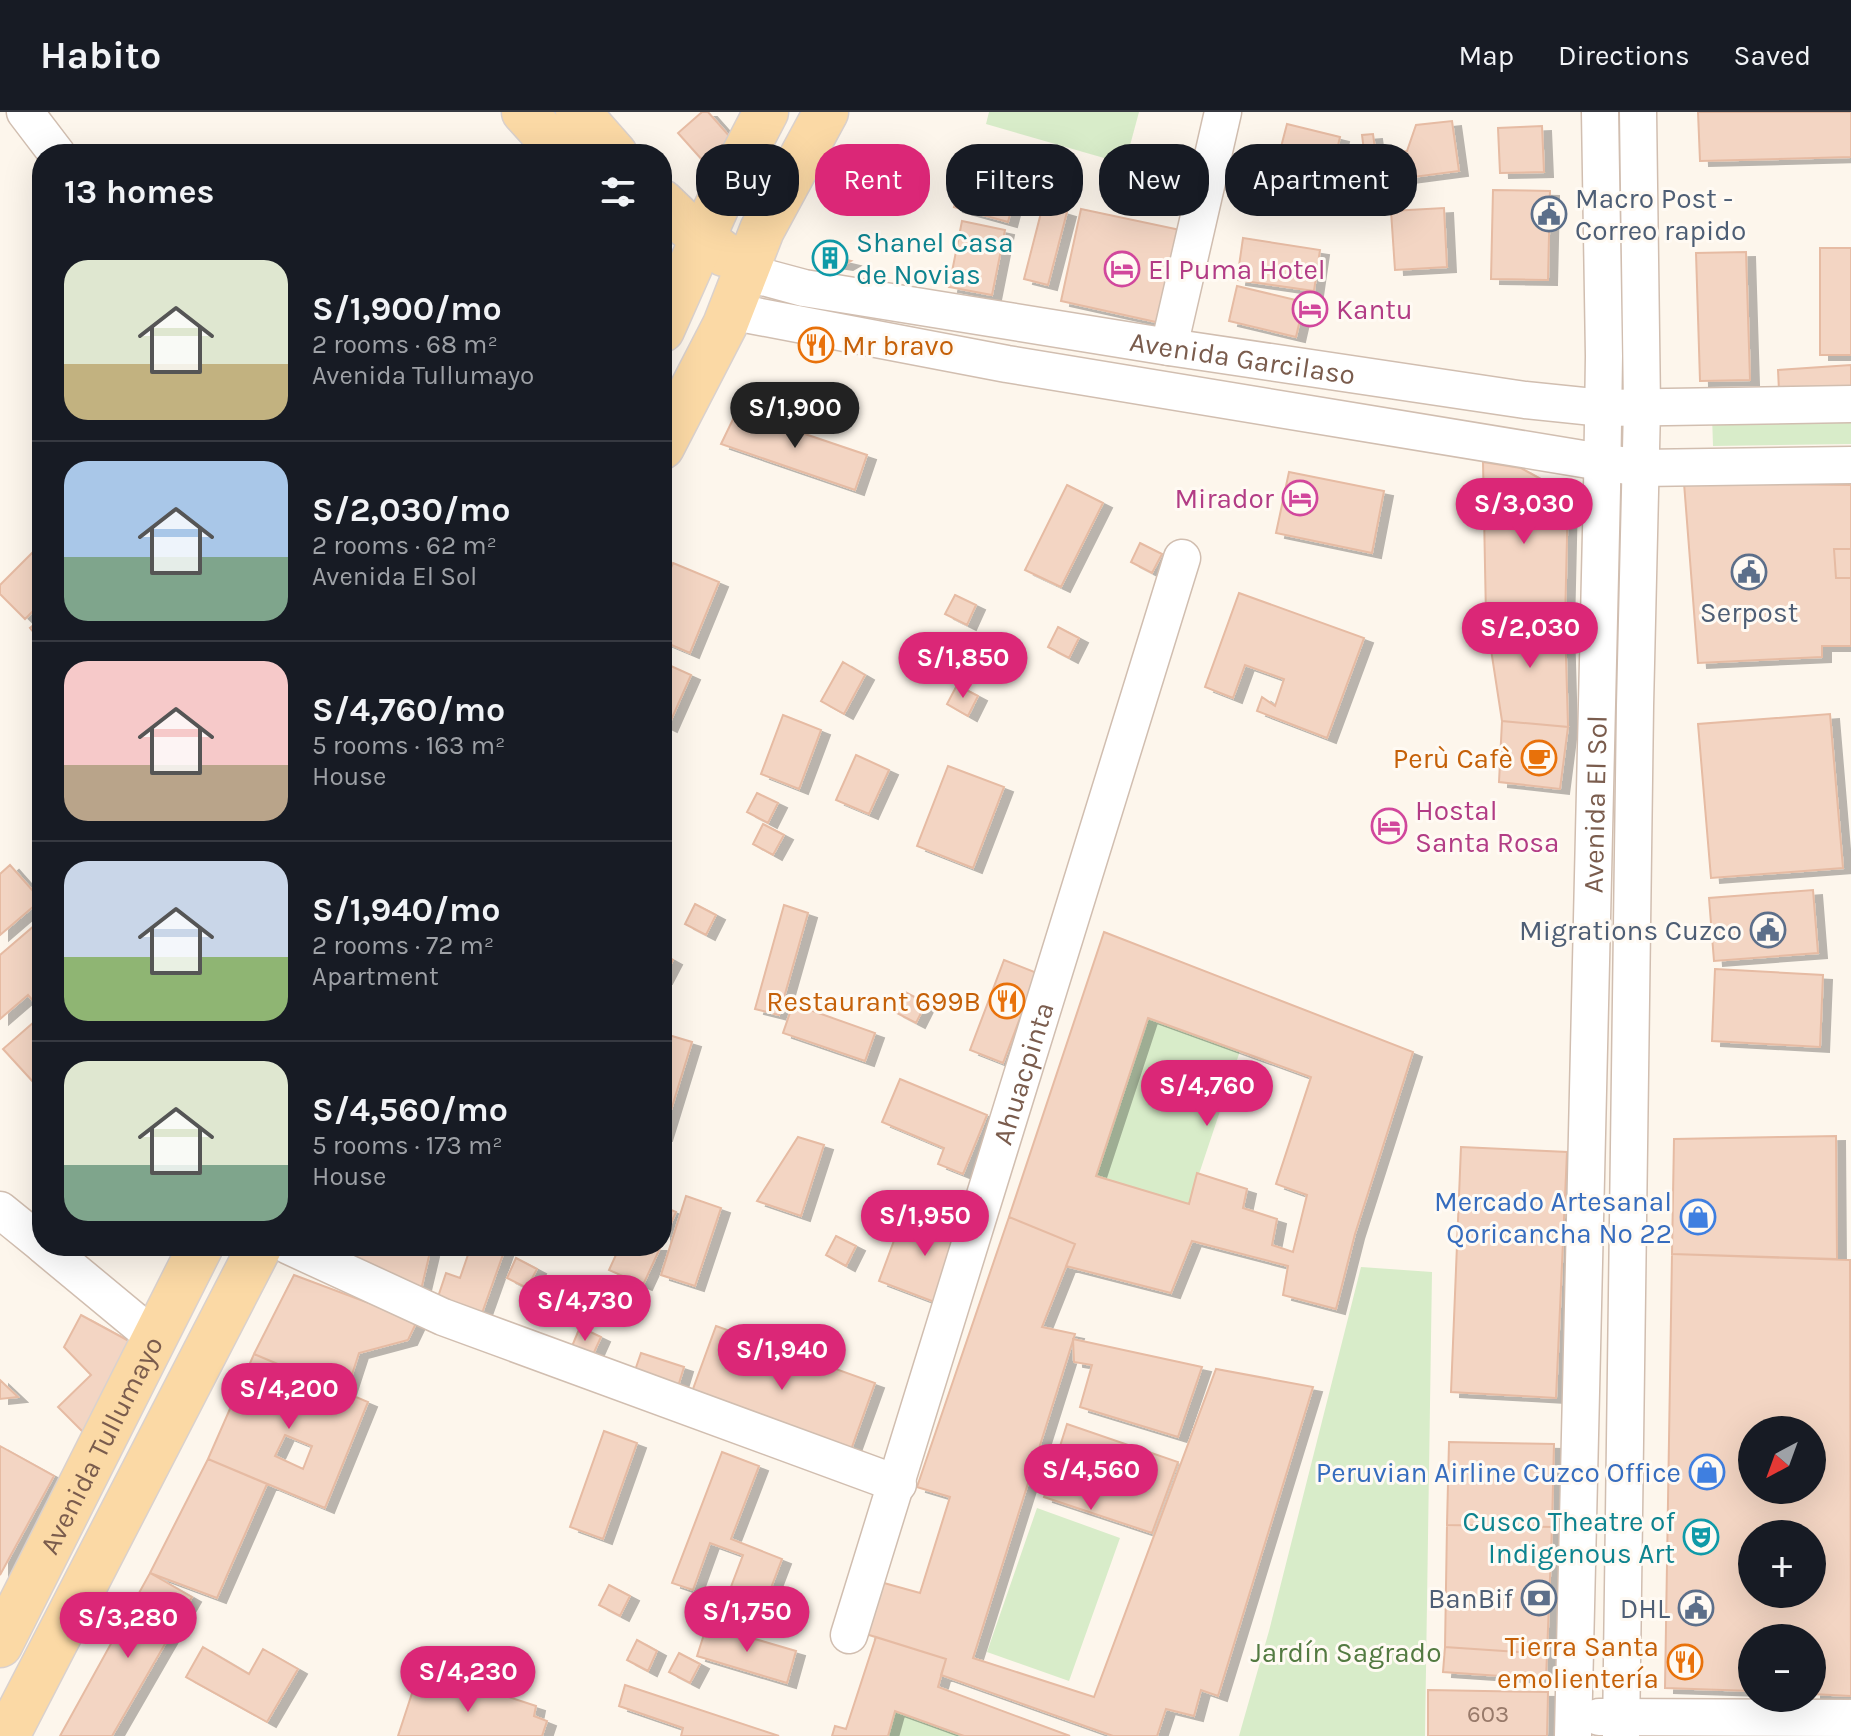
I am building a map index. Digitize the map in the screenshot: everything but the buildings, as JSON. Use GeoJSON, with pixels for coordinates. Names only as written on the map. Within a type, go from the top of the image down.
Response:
{"type":"FeatureCollection","features":[{"type":"Feature","properties":{"kind":"main road"},"geometry":{"type":"LineString","coordinates":[[524,112],[553,144]]}},
{"type":"Feature","properties":{"kind":"main road"},"geometry":{"type":"LineString","coordinates":[[578,112],[606,144]]}},
{"type":"Feature","properties":{"kind":"main road"},"geometry":{"type":"LineString","coordinates":[[672,294],[766,112]]}},
{"type":"Feature","properties":{"kind":"main road"},"geometry":{"type":"LineString","coordinates":[[672,426],[740,287],[762,230],[826,112]]}},
{"type":"Feature","properties":{"kind":"main road","name":"Avenida Garcilaso"},"geometry":{"type":"LineString","coordinates":[[672,206],[710,223],[740,287],[672,294]]}},
{"type":"Feature","properties":{"kind":"main road","name":"Avenida Tullumayo"},"geometry":{"type":"LineString","coordinates":[[0,1645],[196,1256]]}},
{"type":"Feature","properties":{"kind":"main road","name":"Avenida Tullumayo"},"geometry":{"type":"LineString","coordinates":[[7,1736],[255,1256]]}},
{"type":"Feature","properties":{"kind":"street"},"geometry":{"type":"LineString","coordinates":[[25,112],[49,144]]}},
{"type":"Feature","properties":{"kind":"street"},"geometry":{"type":"LineString","coordinates":[[1169,347],[1223,112]]}},
{"type":"Feature","properties":{"kind":"street","name":"Avenida El Sol"},"geometry":{"type":"LineString","coordinates":[[1574,1726],[1603,408],[1600,112]]}},
{"type":"Feature","properties":{"kind":"street","name":"Avenida El Sol"},"geometry":{"type":"LineString","coordinates":[[1621,1727],[1642,407],[1638,112]]}},
{"type":"Feature","properties":{"kind":"street","name":"Avenida Garcilaso"},"geometry":{"type":"LineString","coordinates":[[1851,404],[1603,408],[1525,400],[1169,347],[804,288],[763,277],[740,287],[745,314],[1007,364],[1601,462],[1641,468],[1851,465]]}},
{"type":"Feature","properties":{"kind":"street","name":"Ahuacpinta"},"geometry":{"type":"LineString","coordinates":[[849,1635],[1182,558]]}},
{"type":"Feature","properties":{"kind":"street"},"geometry":{"type":"LineString","coordinates":[[0,1210],[32,1236]]}},
{"type":"Feature","properties":{"kind":"street"},"geometry":{"type":"LineString","coordinates":[[56,1256],[155,1338]]}},
{"type":"Feature","properties":{"kind":"street"},"geometry":{"type":"LineString","coordinates":[[311,1256],[443,1317],[898,1484]]}},
{"type":"Feature","properties":{"kind":"street"},"geometry":{"type":"LineString","coordinates":[[1574,1726],[1851,1718]]}},
{"type":"Feature","properties":{"kind":"green space"},"geometry":{"type":"Polygon","coordinates":[[[989,112],[1139,112],[1130,144],[1099,144],[1099,157],[1083,152],[1083,144],[1056,144],[986,124],[989,112]]]}},
{"type":"Feature","properties":{"kind":"green space"},"geometry":{"type":"Polygon","coordinates":[[[1851,413],[1851,444],[1713,446],[1712,415],[1851,413]]]}},
{"type":"Feature","properties":{"kind":"green space"},"geometry":{"type":"Polygon","coordinates":[[[1148,1018],[1240,1051],[1189,1204],[1096,1176],[1148,1018]]]}},
{"type":"Feature","properties":{"kind":"green space","name":"Jardín Sagrado"},"geometry":{"type":"Polygon","coordinates":[[[1361,1267],[1432,1272],[1425,1736],[1239,1736],[1269,1631],[1361,1267]]]}},
{"type":"Feature","properties":{"kind":"green space"},"geometry":{"type":"Polygon","coordinates":[[[1037,1508],[1120,1538],[1069,1681],[987,1652],[1037,1508]]]}},
{"type":"Feature","properties":{"kind":"green space"},"geometry":{"type":"Polygon","coordinates":[[[895,1711],[964,1736],[888,1736],[895,1711]]]}},
{"type":"Feature","properties":{"kind":"place","name":"Macro Post - Correo rapido"},"geometry":{"type":"Point","coordinates":[1549,214]}},
{"type":"Feature","properties":{"kind":"place","name":"Shanel Casa de Novias"},"geometry":{"type":"Point","coordinates":[830,258]}},
{"type":"Feature","properties":{"kind":"place","name":"El Puma Hotel"},"geometry":{"type":"Point","coordinates":[1122,269]}},
{"type":"Feature","properties":{"kind":"place","name":"Kantu"},"geometry":{"type":"Point","coordinates":[1310,309]}},
{"type":"Feature","properties":{"kind":"place","name":"Mr bravo"},"geometry":{"type":"Point","coordinates":[816,345]}},
{"type":"Feature","properties":{"kind":"place","name":"Mirador"},"geometry":{"type":"Point","coordinates":[1300,498]}},
{"type":"Feature","properties":{"kind":"place","name":"Serpost"},"geometry":{"type":"Point","coordinates":[1749,572]}},
{"type":"Feature","properties":{"kind":"place","name":"Perù Cafè"},"geometry":{"type":"Point","coordinates":[1539,758]}},
{"type":"Feature","properties":{"kind":"place","name":"Hostal Santa Rosa"},"geometry":{"type":"Point","coordinates":[1389,826]}},
{"type":"Feature","properties":{"kind":"place","name":"Migrations Cuzco"},"geometry":{"type":"Point","coordinates":[1768,930]}},
{"type":"Feature","properties":{"kind":"place","name":"Restaurant 699B"},"geometry":{"type":"Point","coordinates":[1007,1001]}},
{"type":"Feature","properties":{"kind":"place","name":"Mercado Artesanal Qoricancha Nº 22"},"geometry":{"type":"Point","coordinates":[1698,1217]}},
{"type":"Feature","properties":{"kind":"place","name":"Peruvian Airline Cuzco Office"},"geometry":{"type":"Point","coordinates":[1707,1472]}},
{"type":"Feature","properties":{"kind":"place","name":"Cusco Theatre of Indigenous Art"},"geometry":{"type":"Point","coordinates":[1701,1537]}},
{"type":"Feature","properties":{"kind":"place","name":"BanBif"},"geometry":{"type":"Point","coordinates":[1539,1598]}},
{"type":"Feature","properties":{"kind":"place","name":"DHL"},"geometry":{"type":"Point","coordinates":[1696,1608]}},
{"type":"Feature","properties":{"kind":"place","name":"Tierra Santa emolientería"},"geometry":{"type":"Point","coordinates":[1685,1662]}}]}
